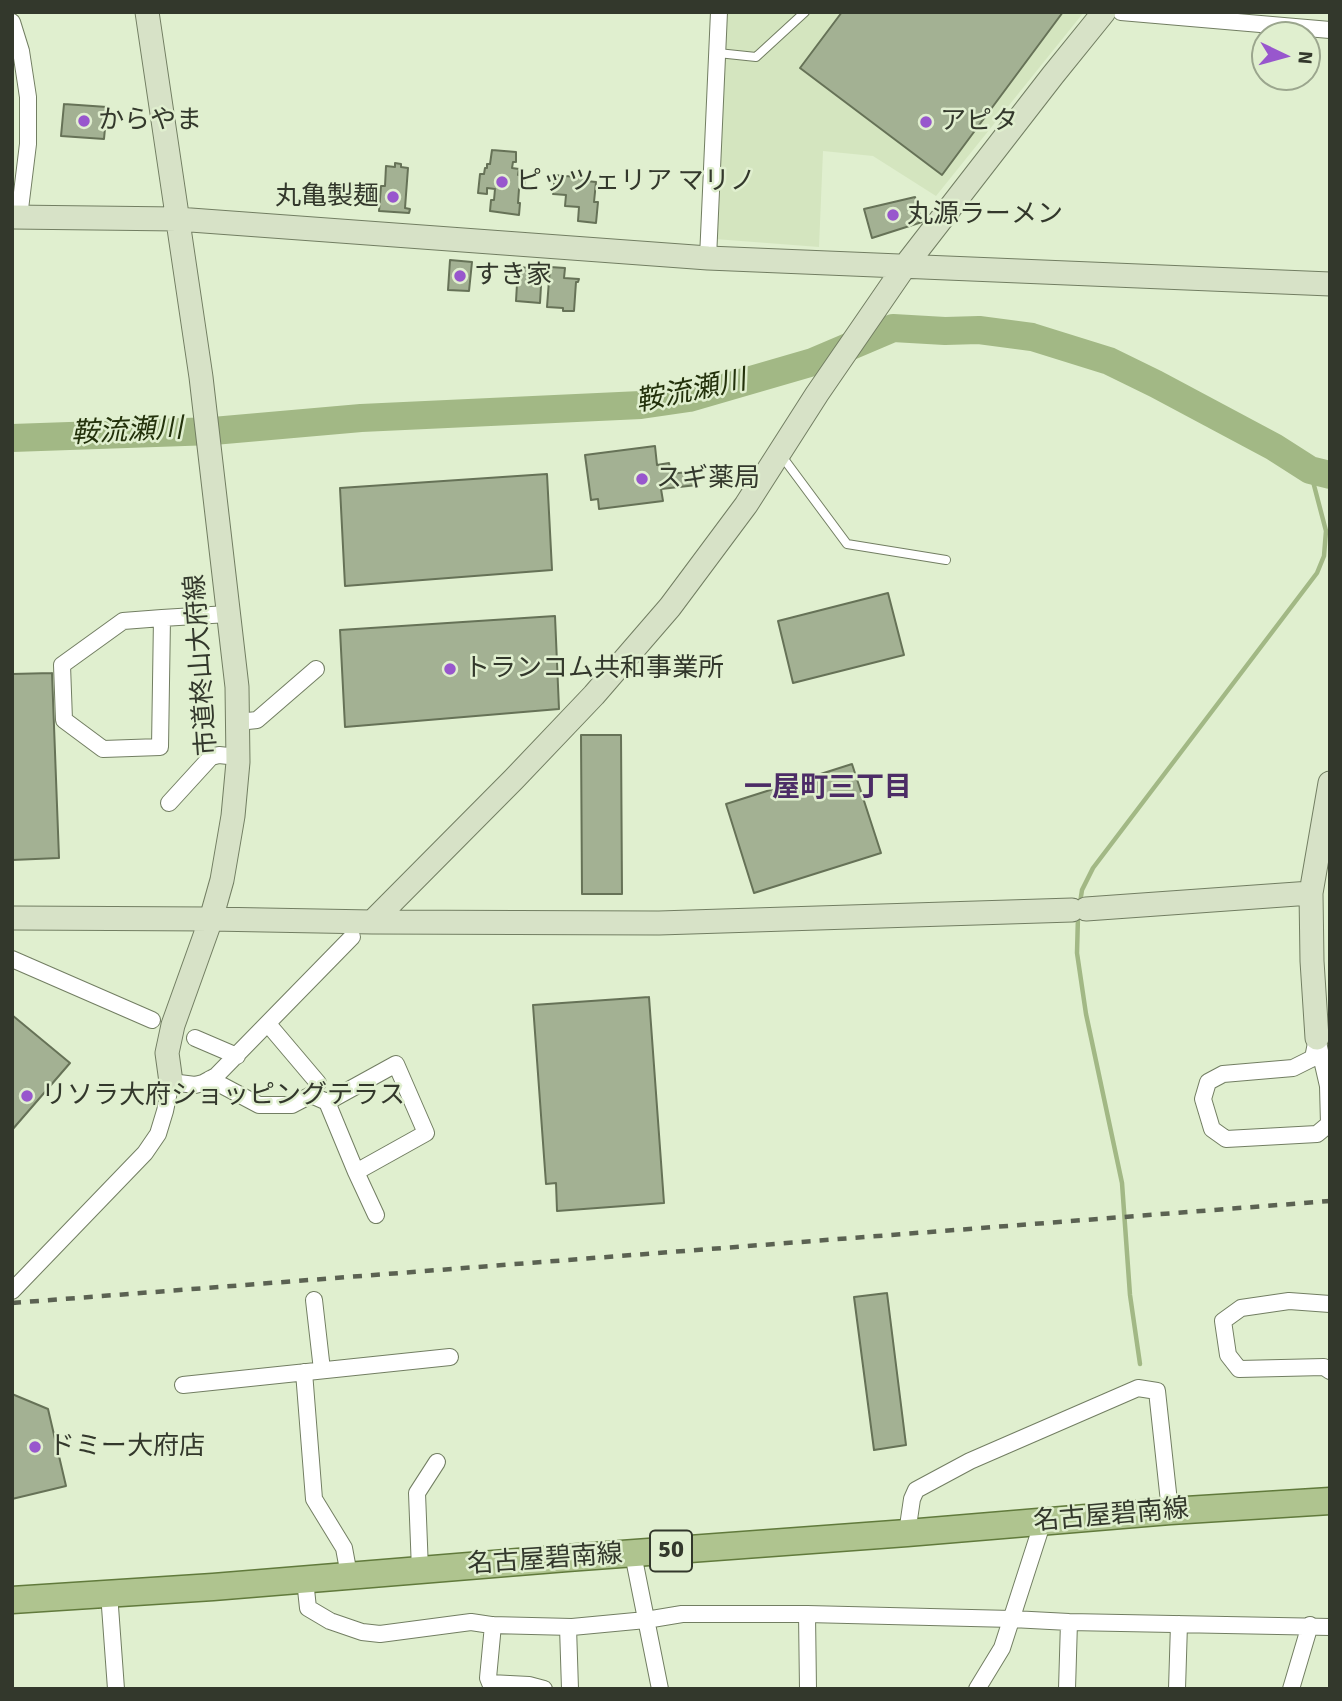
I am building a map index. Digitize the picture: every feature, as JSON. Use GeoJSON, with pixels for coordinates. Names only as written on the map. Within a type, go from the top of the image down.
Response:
{"type":"FeatureCollection","features":[{"type":"Feature","properties":{"kind":"main road","name":"名古屋碧南線"},"geometry":{"type":"LineString","coordinates":[[12,1600],[1330,1501]]}},
{"type":"Feature","properties":{"kind":"street","name":"市道柊山大府線"},"geometry":{"type":"LineString","coordinates":[[12,1292],[145,1153],[158,1134],[171,1082],[167,1053],[173,1025],[211,919],[222,880],[233,816],[238,757],[237,687],[201,377],[147,12]]}},
{"type":"Feature","properties":{"kind":"street"},"geometry":{"type":"LineString","coordinates":[[708,258],[719,12]]}},
{"type":"Feature","properties":{"kind":"street"},"geometry":{"type":"LineString","coordinates":[[372,922],[594,695],[670,607],[746,505],[905,266],[1104,12]]}},
{"type":"Feature","properties":{"kind":"street"},"geometry":{"type":"LineString","coordinates":[[1121,12],[1330,30]]}},
{"type":"Feature","properties":{"kind":"street"},"geometry":{"type":"LineString","coordinates":[[12,23],[28,97],[28,144],[16,217],[177,219],[708,258],[1330,284]]}},
{"type":"Feature","properties":{"kind":"street"},"geometry":{"type":"LineString","coordinates":[[162,618],[160,747],[103,749],[64,720],[62,665],[123,621],[162,618],[228,614]]}},
{"type":"Feature","properties":{"kind":"street"},"geometry":{"type":"LineString","coordinates":[[238,722],[257,720],[316,669]]}},
{"type":"Feature","properties":{"kind":"street"},"geometry":{"type":"LineString","coordinates":[[170,803],[211,757],[238,757]]}},
{"type":"Feature","properties":{"kind":"street"},"geometry":{"type":"LineString","coordinates":[[1317,1038],[1313,1058],[1293,1068],[1223,1074],[1208,1082],[1203,1099],[1212,1129],[1226,1139],[1317,1134],[1329,1124],[1328,1086],[1317,1038],[1311,893],[1330,783]]}},
{"type":"Feature","properties":{"kind":"street"},"geometry":{"type":"LineString","coordinates":[[12,918],[659,923],[1079,910],[1311,893]]}},
{"type":"Feature","properties":{"kind":"street"},"geometry":{"type":"LineString","coordinates":[[171,1082],[195,1085],[221,1072],[352,937]]}},
{"type":"Feature","properties":{"kind":"street"},"geometry":{"type":"LineString","coordinates":[[12,959],[152,1020]]}},
{"type":"Feature","properties":{"kind":"street"},"geometry":{"type":"LineString","coordinates":[[268,1024],[318,1083]]}},
{"type":"Feature","properties":{"kind":"street"},"geometry":{"type":"LineString","coordinates":[[195,1038],[237,1056]]}},
{"type":"Feature","properties":{"kind":"street"},"geometry":{"type":"LineString","coordinates":[[327,1102],[396,1064],[426,1133],[356,1172]]}},
{"type":"Feature","properties":{"kind":"street"},"geometry":{"type":"LineString","coordinates":[[210,1079],[259,1105],[292,1105],[311,1095],[327,1102],[376,1215]]}},
{"type":"Feature","properties":{"kind":"street"},"geometry":{"type":"LineString","coordinates":[[314,1300],[321,1370]]}},
{"type":"Feature","properties":{"kind":"street"},"geometry":{"type":"LineString","coordinates":[[1330,1304],[1289,1301],[1241,1308],[1223,1321],[1228,1355],[1239,1369],[1324,1367],[1330,1371]]}},
{"type":"Feature","properties":{"kind":"street"},"geometry":{"type":"LineString","coordinates":[[183,1385],[450,1357]]}},
{"type":"Feature","properties":{"kind":"street"},"geometry":{"type":"LineString","coordinates":[[304,1372],[314,1499],[344,1548],[349,1575]]}},
{"type":"Feature","properties":{"kind":"street"},"geometry":{"type":"LineString","coordinates":[[907,1534],[912,1499],[916,1490],[970,1461],[1138,1388],[1157,1391],[1170,1511]]}},
{"type":"Feature","properties":{"kind":"street"},"geometry":{"type":"LineString","coordinates":[[420,1570],[417,1493],[437,1462]]}},
{"type":"Feature","properties":{"kind":"street"},"geometry":{"type":"LineString","coordinates":[[977,1689],[1002,1648],[1043,1521]]}},
{"type":"Feature","properties":{"kind":"street"},"geometry":{"type":"LineString","coordinates":[[633,1554],[660,1689]]}},
{"type":"Feature","properties":{"kind":"street"},"geometry":{"type":"LineString","coordinates":[[305,1580],[308,1608],[330,1621],[362,1632],[380,1634],[471,1622],[568,1627],[682,1614],[807,1614],[1330,1627]]}},
{"type":"Feature","properties":{"kind":"street"},"geometry":{"type":"LineString","coordinates":[[109,1593],[116,1689]]}},
{"type":"Feature","properties":{"kind":"street"},"geometry":{"type":"LineString","coordinates":[[807,1614],[808,1689]]}},
{"type":"Feature","properties":{"kind":"street"},"geometry":{"type":"LineString","coordinates":[[1067,1689],[1069,1622]]}},
{"type":"Feature","properties":{"kind":"street"},"geometry":{"type":"LineString","coordinates":[[1177,1689],[1180,1624]]}},
{"type":"Feature","properties":{"kind":"street"},"geometry":{"type":"LineString","coordinates":[[493,1625],[488,1678],[490,1683],[529,1685],[544,1689]]}},
{"type":"Feature","properties":{"kind":"street"},"geometry":{"type":"LineString","coordinates":[[1291,1689],[1310,1625]]}},
{"type":"Feature","properties":{"kind":"street"},"geometry":{"type":"LineString","coordinates":[[568,1627],[570,1689]]}},
{"type":"Feature","properties":{"kind":"lane"},"geometry":{"type":"LineString","coordinates":[[718,53],[756,57],[804,12]]}},
{"type":"Feature","properties":{"kind":"lane"},"geometry":{"type":"LineString","coordinates":[[779,453],[847,544],[947,559]]}},
{"type":"Feature","properties":{"kind":"shaded area"},"geometry":{"type":"Polygon","coordinates":[[[725,12],[1084,12],[936,196],[873,156],[823,151],[819,247],[715,239],[725,12]]]}},
{"type":"Feature","properties":{"kind":"building","name":"アピタ"},"geometry":{"type":"Polygon","coordinates":[[[842,12],[1063,12],[942,175],[800,68],[842,12]]]}},
{"type":"Feature","properties":{"kind":"building","name":"からやま"},"geometry":{"type":"Polygon","coordinates":[[[64,104],[107,107],[104,139],[61,136],[64,104]]]}},
{"type":"Feature","properties":{"kind":"building","name":"ピッツェリア マリノ"},"geometry":{"type":"Polygon","coordinates":[[[492,150],[516,152],[516,162],[513,162],[512,168],[519,169],[518,175],[525,176],[524,189],[519,189],[519,215],[490,211],[495,189],[487,188],[487,194],[478,193],[480,174],[484,174],[487,164],[490,164],[492,150]]]}},
{"type":"Feature","properties":{"kind":"building","name":"丸亀製麺"},"geometry":{"type":"Polygon","coordinates":[[[395,163],[408,168],[405,208],[410,209],[409,213],[379,211],[386,166],[395,167],[395,163]]]}},
{"type":"Feature","properties":{"kind":"building"},"geometry":{"type":"Polygon","coordinates":[[[555,175],[586,178],[586,181],[596,182],[596,223],[578,221],[579,207],[565,206],[566,195],[553,194],[555,175]]]}},
{"type":"Feature","properties":{"kind":"building","name":"丸源ラーメン"},"geometry":{"type":"Polygon","coordinates":[[[915,197],[922,222],[872,238],[864,209],[915,197]]]}},
{"type":"Feature","properties":{"kind":"building","name":"すき家"},"geometry":{"type":"Polygon","coordinates":[[[450,260],[472,262],[469,291],[448,290],[450,260]]]}},
{"type":"Feature","properties":{"kind":"building"},"geometry":{"type":"Polygon","coordinates":[[[518,267],[542,269],[540,303],[516,301],[518,267]]]}},
{"type":"Feature","properties":{"kind":"building"},"geometry":{"type":"Polygon","coordinates":[[[550,267],[565,268],[564,278],[579,279],[576,282],[574,311],[547,307],[550,267]]]}},
{"type":"Feature","properties":{"kind":"building","name":"スギ薬局"},"geometry":{"type":"Polygon","coordinates":[[[655,446],[657,465],[669,463],[671,474],[695,471],[697,485],[661,489],[663,501],[599,509],[598,499],[591,500],[585,455],[655,446]]]}},
{"type":"Feature","properties":{"kind":"building","name":"トランコム共和事業所"},"geometry":{"type":"Polygon","coordinates":[[[547,474],[552,570],[345,586],[340,488],[547,474]]]}},
{"type":"Feature","properties":{"kind":"building"},"geometry":{"type":"Polygon","coordinates":[[[888,593],[904,655],[793,683],[778,621],[888,593]]]}},
{"type":"Feature","properties":{"kind":"building","name":"トランコム共和事業所"},"geometry":{"type":"Polygon","coordinates":[[[555,616],[559,709],[345,727],[340,630],[555,616]]]}},
{"type":"Feature","properties":{"kind":"building"},"geometry":{"type":"Polygon","coordinates":[[[52,673],[59,858],[12,860],[12,674],[52,673]]]}},
{"type":"Feature","properties":{"kind":"building"},"geometry":{"type":"Polygon","coordinates":[[[581,735],[621,735],[622,894],[582,894],[581,735]]]}},
{"type":"Feature","properties":{"kind":"building"},"geometry":{"type":"Polygon","coordinates":[[[852,764],[881,853],[754,893],[726,804],[852,764]]]}},
{"type":"Feature","properties":{"kind":"building"},"geometry":{"type":"Polygon","coordinates":[[[649,997],[664,1203],[557,1211],[556,1183],[546,1184],[533,1005],[649,997]]]}},
{"type":"Feature","properties":{"kind":"building","name":"リソラ大府ショッピングテラス"},"geometry":{"type":"Polygon","coordinates":[[[12,1015],[70,1063],[12,1130],[12,1015]]]}},
{"type":"Feature","properties":{"kind":"building"},"geometry":{"type":"Polygon","coordinates":[[[887,1293],[906,1445],[874,1450],[854,1297],[887,1293]]]}},
{"type":"Feature","properties":{"kind":"building","name":"ドミー大府店"},"geometry":{"type":"Polygon","coordinates":[[[12,1394],[48,1409],[66,1486],[12,1499],[12,1394]]]}},
{"type":"Feature","properties":{"kind":"waterway","name":"鞍流瀬川"},"geometry":{"type":"LineString","coordinates":[[12,438],[213,431],[361,418],[641,405],[689,398],[813,362],[893,328],[979,330],[1032,337],[1109,361],[1274,447],[1310,470],[1330,475]]}},
{"type":"Feature","properties":{"kind":"waterway"},"geometry":{"type":"LineString","coordinates":[[1080,903],[1082,890],[1093,868],[1317,573],[1324,556],[1326,531],[1310,470]]}},
{"type":"Feature","properties":{"kind":"waterway"},"geometry":{"type":"LineString","coordinates":[[1078,916],[1077,953],[1086,1014],[1122,1183],[1130,1295],[1140,1364]]}},
{"type":"Feature","properties":{"kind":"railway"},"geometry":{"type":"LineString","coordinates":[[12,1303],[1330,1201]]}},
{"type":"Feature","properties":{"kind":"place","name":"からやま"},"geometry":{"type":"Point","coordinates":[84,121]}},
{"type":"Feature","properties":{"kind":"place","name":"アピタ"},"geometry":{"type":"Point","coordinates":[926,122]}},
{"type":"Feature","properties":{"kind":"place","name":"ピッツェリア マリノ"},"geometry":{"type":"Point","coordinates":[502,182]}},
{"type":"Feature","properties":{"kind":"place","name":"丸亀製麺"},"geometry":{"type":"Point","coordinates":[393,197]}},
{"type":"Feature","properties":{"kind":"place","name":"丸源ラーメン"},"geometry":{"type":"Point","coordinates":[893,215]}},
{"type":"Feature","properties":{"kind":"place","name":"すき家"},"geometry":{"type":"Point","coordinates":[460,276]}},
{"type":"Feature","properties":{"kind":"place","name":"スギ薬局"},"geometry":{"type":"Point","coordinates":[642,479]}},
{"type":"Feature","properties":{"kind":"place","name":"トランコム共和事業所"},"geometry":{"type":"Point","coordinates":[450,669]}},
{"type":"Feature","properties":{"kind":"place","name":"リソラ大府ショッピングテラス"},"geometry":{"type":"Point","coordinates":[27,1096]}},
{"type":"Feature","properties":{"kind":"place","name":"ドミー大府店"},"geometry":{"type":"Point","coordinates":[35,1447]}},
{"type":"Feature","properties":{"kind":"district","name":"一屋町三丁目"},"geometry":{"type":"Point","coordinates":[828,789]}}]}
